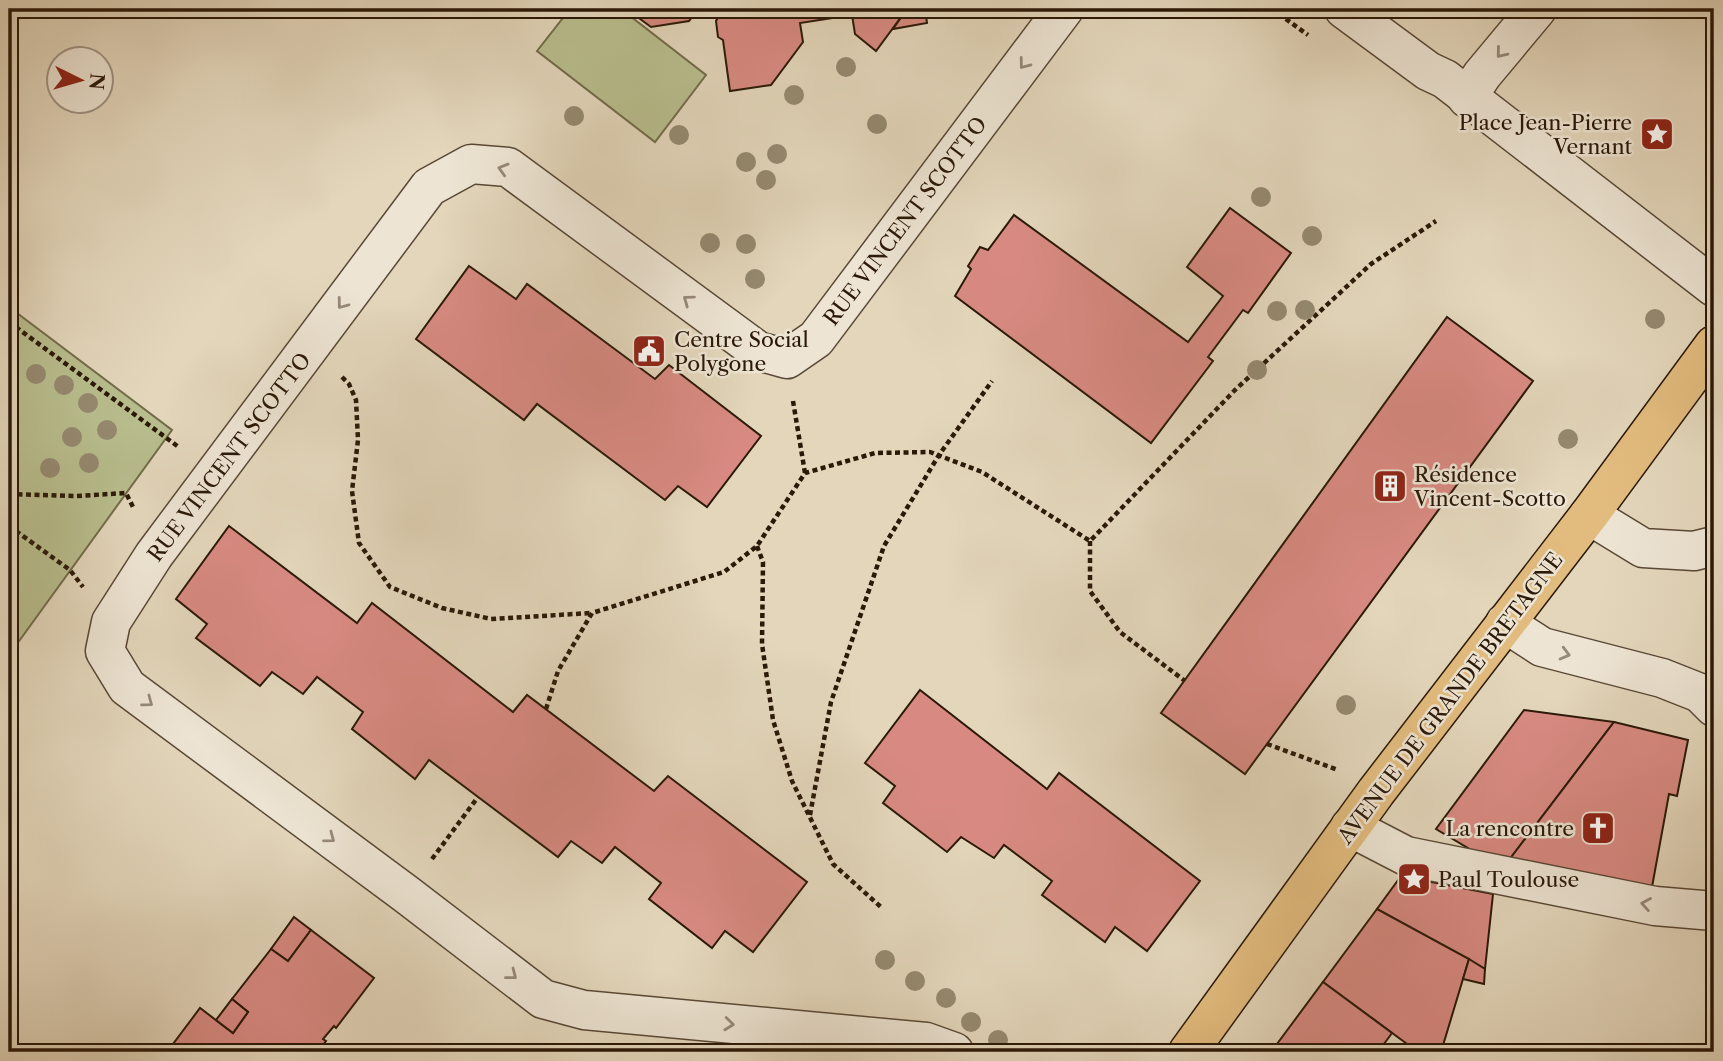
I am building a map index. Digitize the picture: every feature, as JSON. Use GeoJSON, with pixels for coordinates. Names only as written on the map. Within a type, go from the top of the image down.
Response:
{"type":"FeatureCollection","features":[{"type":"Feature","properties":{"kind":"main road","name":"AVENUE DE GRANDE BRETAGNE"},"geometry":{"type":"LineString","coordinates":[[1188,1052],[1350,827],[1589,515],[1714,345]]}},
{"type":"Feature","properties":{"kind":"street","name":"RUE VINCENT SCOTTO"},"geometry":{"type":"LineString","coordinates":[[110,622],[155,555],[429,187],[471,164],[508,167],[758,351],[787,359],[816,340],[1064,9]]}},
{"type":"Feature","properties":{"kind":"street"},"geometry":{"type":"LineString","coordinates":[[1344,9],[1428,71],[1445,79],[1714,287]]}},
{"type":"Feature","properties":{"kind":"street"},"geometry":{"type":"LineString","coordinates":[[1467,98],[1482,75],[1537,9]]}},
{"type":"Feature","properties":{"kind":"street"},"geometry":{"type":"LineString","coordinates":[[1589,515],[1643,548],[1694,551],[1714,545]]}},
{"type":"Feature","properties":{"kind":"street"},"geometry":{"type":"LineString","coordinates":[[110,622],[105,651],[127,687],[543,999],[584,1010],[926,1042],[954,1052]]}},
{"type":"Feature","properties":{"kind":"street"},"geometry":{"type":"LineString","coordinates":[[1505,623],[1542,647],[1662,678],[1700,693],[1714,707]]}},
{"type":"Feature","properties":{"kind":"street"},"geometry":{"type":"LineString","coordinates":[[1350,827],[1406,856],[1655,906],[1714,911]]}},
{"type":"Feature","properties":{"kind":"path"},"geometry":{"type":"LineString","coordinates":[[1185,681],[1120,632],[1090,591],[1090,541],[1235,390],[1371,264],[1436,221]]}},
{"type":"Feature","properties":{"kind":"path"},"geometry":{"type":"LineString","coordinates":[[9,322],[214,476]]}},
{"type":"Feature","properties":{"kind":"path"},"geometry":{"type":"LineString","coordinates":[[310,348],[349,384],[356,401],[358,440],[352,491],[359,543],[390,587],[442,608],[491,619],[592,613],[724,572],[757,546],[805,473],[875,453],[930,452],[982,472],[1090,541]]}},
{"type":"Feature","properties":{"kind":"path"},"geometry":{"type":"LineString","coordinates":[[787,359],[805,473]]}},
{"type":"Feature","properties":{"kind":"path"},"geometry":{"type":"LineString","coordinates":[[810,815],[831,702],[884,546],[939,455],[992,382]]}},
{"type":"Feature","properties":{"kind":"path"},"geometry":{"type":"LineString","coordinates":[[9,494],[76,496],[127,493],[155,555]]}},
{"type":"Feature","properties":{"kind":"path"},"geometry":{"type":"LineString","coordinates":[[9,526],[70,570],[110,622]]}},
{"type":"Feature","properties":{"kind":"path"},"geometry":{"type":"LineString","coordinates":[[757,546],[763,562],[762,644],[773,720],[793,781],[833,864],[882,908]]}},
{"type":"Feature","properties":{"kind":"path"},"geometry":{"type":"LineString","coordinates":[[546,709],[558,671],[592,613]]}},
{"type":"Feature","properties":{"kind":"path"},"geometry":{"type":"LineString","coordinates":[[1267,744],[1340,771]]}},
{"type":"Feature","properties":{"kind":"path"},"geometry":{"type":"LineString","coordinates":[[406,894],[478,797]]}},
{"type":"Feature","properties":{"kind":"green space"},"geometry":{"type":"Polygon","coordinates":[[[570,9],[621,9],[706,75],[655,142],[537,51],[570,9]]]}},
{"type":"Feature","properties":{"kind":"green space"},"geometry":{"type":"Polygon","coordinates":[[[9,307],[172,430],[9,655],[9,307]]]}},
{"type":"Feature","properties":{"kind":"building"},"geometry":{"type":"Polygon","coordinates":[[[631,9],[698,9],[689,21],[651,27],[632,13],[631,9]]]}},
{"type":"Feature","properties":{"kind":"building"},"geometry":{"type":"Polygon","coordinates":[[[713,9],[907,9],[876,51],[855,34],[852,15],[800,23],[803,42],[771,85],[730,91],[723,40],[718,37],[716,21],[720,14],[713,9]]]}},
{"type":"Feature","properties":{"kind":"building"},"geometry":{"type":"Polygon","coordinates":[[[907,9],[925,9],[927,23],[893,29],[907,9]]]}},
{"type":"Feature","properties":{"kind":"building"},"geometry":{"type":"Polygon","coordinates":[[[1230,208],[1291,253],[1248,313],[1243,310],[1208,357],[1213,361],[1151,443],[955,296],[980,247],[988,250],[1014,215],[1188,342],[1223,296],[1187,267],[1230,208]]]}},
{"type":"Feature","properties":{"kind":"building"},"geometry":{"type":"Polygon","coordinates":[[[469,266],[516,299],[527,284],[655,379],[669,365],[761,436],[707,507],[678,486],[665,500],[537,404],[524,420],[416,339],[469,266]]]}},
{"type":"Feature","properties":{"kind":"building","name":"Résidence Vincent-Scotto"},"geometry":{"type":"Polygon","coordinates":[[[1447,317],[1533,381],[1245,774],[1161,713],[1447,317]]]}},
{"type":"Feature","properties":{"kind":"building"},"geometry":{"type":"Polygon","coordinates":[[[229,526],[357,623],[372,603],[513,712],[527,695],[654,791],[668,776],[807,882],[753,952],[725,931],[712,948],[649,899],[661,883],[615,847],[602,863],[571,841],[558,857],[429,760],[415,779],[352,729],[363,712],[317,677],[303,694],[272,672],[260,686],[196,638],[207,624],[176,599],[229,526]]]}},
{"type":"Feature","properties":{"kind":"building"},"geometry":{"type":"Polygon","coordinates":[[[920,690],[1047,789],[1059,773],[1200,881],[1147,951],[1115,927],[1105,942],[1042,895],[1052,881],[1004,845],[994,858],[961,837],[947,852],[883,803],[895,786],[865,763],[920,690]]]}},
{"type":"Feature","properties":{"kind":"building"},"geometry":{"type":"Polygon","coordinates":[[[1524,710],[1614,722],[1509,860],[1478,854],[1436,829],[1524,710]]]}},
{"type":"Feature","properties":{"kind":"building","name":"La rencontre"},"geometry":{"type":"Polygon","coordinates":[[[1614,722],[1688,740],[1677,796],[1669,794],[1652,887],[1509,860],[1614,722]]]}},
{"type":"Feature","properties":{"kind":"building"},"geometry":{"type":"Polygon","coordinates":[[[1401,876],[1493,894],[1485,969],[1377,909],[1401,876]]]}},
{"type":"Feature","properties":{"kind":"building"},"geometry":{"type":"Polygon","coordinates":[[[1377,909],[1469,959],[1441,1052],[1418,1052],[1323,982],[1377,909]]]}},
{"type":"Feature","properties":{"kind":"building"},"geometry":{"type":"Polygon","coordinates":[[[294,917],[311,930],[288,961],[271,949],[294,917]]]}},
{"type":"Feature","properties":{"kind":"building"},"geometry":{"type":"Polygon","coordinates":[[[311,930],[374,978],[336,1028],[334,1026],[323,1039],[326,1041],[318,1052],[167,1052],[200,1008],[233,1033],[248,1012],[232,999],[271,949],[288,961],[311,930]]]}},
{"type":"Feature","properties":{"kind":"building"},"geometry":{"type":"Polygon","coordinates":[[[1469,959],[1485,969],[1484,984],[1463,979],[1469,959]]]}},
{"type":"Feature","properties":{"kind":"building"},"geometry":{"type":"Polygon","coordinates":[[[1323,982],[1392,1033],[1378,1052],[1271,1052],[1323,982]]]}},
{"type":"Feature","properties":{"kind":"building"},"geometry":{"type":"Polygon","coordinates":[[[232,999],[248,1012],[233,1033],[216,1020],[232,999]]]}},
{"type":"Feature","properties":{"kind":"building"},"geometry":{"type":"Polygon","coordinates":[[[1443,1045],[1472,1052],[1441,1052],[1443,1045]]]}},
{"type":"Feature","properties":{"kind":"place","name":"Place Jean-Pierre Vernant"},"geometry":{"type":"Point","coordinates":[1657,134]}},
{"type":"Feature","properties":{"kind":"place","name":"Centre Social Polygone"},"geometry":{"type":"Point","coordinates":[649,351]}},
{"type":"Feature","properties":{"kind":"place","name":"Résidence Vincent-Scotto"},"geometry":{"type":"Point","coordinates":[1390,486]}},
{"type":"Feature","properties":{"kind":"place","name":"La rencontre"},"geometry":{"type":"Point","coordinates":[1598,828]}},
{"type":"Feature","properties":{"kind":"place","name":"Paul Toulouse"},"geometry":{"type":"Point","coordinates":[1414,879]}}]}
